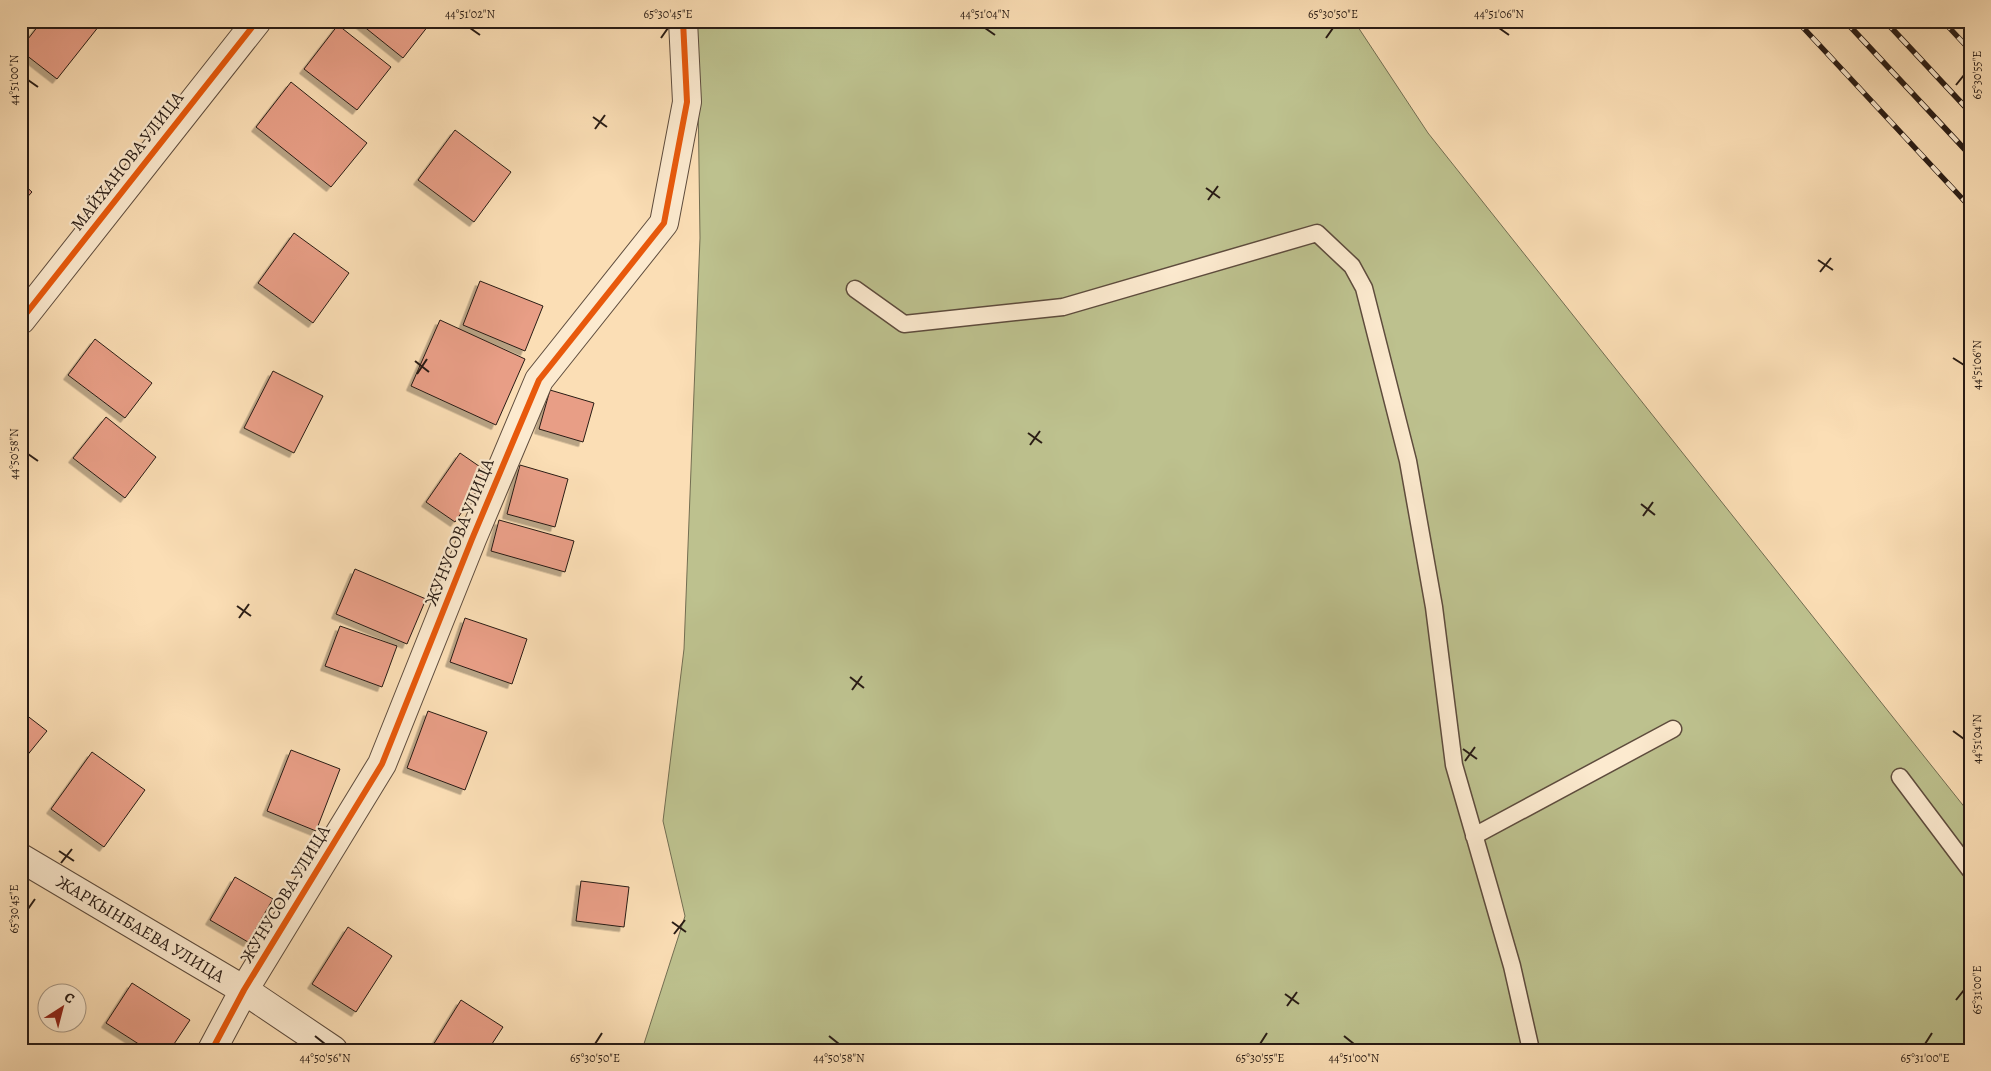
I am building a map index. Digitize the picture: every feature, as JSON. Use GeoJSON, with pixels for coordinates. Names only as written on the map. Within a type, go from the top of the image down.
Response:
{"type":"FeatureCollection","features":[{"type":"Feature","properties":{"kind":"street","name":"МАЙХАНОВА УЛИЦА"},"geometry":{"type":"LineString","coordinates":[[21,320],[257,21]]}},
{"type":"Feature","properties":{"kind":"street","name":"ЖУНУСОВА УЛИЦА"},"geometry":{"type":"LineString","coordinates":[[212,1050],[244,990],[382,764],[472,539],[539,380],[664,223],[687,102],[683,21]]}},
{"type":"Feature","properties":{"kind":"street","name":"ЖАРКЫНБАЕВА УЛИЦА"},"geometry":{"type":"LineString","coordinates":[[21,858],[244,990],[333,1050]]}},
{"type":"Feature","properties":{"kind":"lane"},"geometry":{"type":"LineString","coordinates":[[855,289],[904,324],[1063,307],[1317,233],[1352,266],[1364,288],[1408,461],[1434,607],[1454,765],[1512,966],[1531,1050]]}},
{"type":"Feature","properties":{"kind":"lane"},"geometry":{"type":"LineString","coordinates":[[1474,836],[1673,730]]}},
{"type":"Feature","properties":{"kind":"lane"},"geometry":{"type":"LineString","coordinates":[[1900,777],[1970,870]]}},
{"type":"Feature","properties":{"kind":"green space"},"geometry":{"type":"Polygon","coordinates":[[[697,21],[1354,21],[1428,133],[1970,814],[1970,1050],[642,1050],[685,916],[663,821],[684,649],[700,238],[697,21]]]}},
{"type":"Feature","properties":{"kind":"building"},"geometry":{"type":"Polygon","coordinates":[[[42,21],[103,21],[57,79],[21,51],[21,48],[42,21]]]}},
{"type":"Feature","properties":{"kind":"building"},"geometry":{"type":"Polygon","coordinates":[[[357,21],[432,21],[403,58],[357,21]]]}},
{"type":"Feature","properties":{"kind":"building"},"geometry":{"type":"Polygon","coordinates":[[[338,25],[391,67],[357,110],[304,69],[338,25]]]}},
{"type":"Feature","properties":{"kind":"building"},"geometry":{"type":"Polygon","coordinates":[[[291,82],[367,143],[331,187],[256,127],[291,82]]]}},
{"type":"Feature","properties":{"kind":"building"},"geometry":{"type":"Polygon","coordinates":[[[455,130],[511,172],[474,222],[418,180],[455,130]]]}},
{"type":"Feature","properties":{"kind":"building"},"geometry":{"type":"Polygon","coordinates":[[[21,182],[32,192],[21,204],[21,182]]]}},
{"type":"Feature","properties":{"kind":"building"},"geometry":{"type":"Polygon","coordinates":[[[294,233],[349,273],[313,323],[258,283],[294,233]]]}},
{"type":"Feature","properties":{"kind":"building"},"geometry":{"type":"Polygon","coordinates":[[[480,281],[543,306],[525,351],[463,325],[480,281]]]}},
{"type":"Feature","properties":{"kind":"building"},"geometry":{"type":"Polygon","coordinates":[[[440,320],[525,359],[496,425],[411,386],[440,320]]]}},
{"type":"Feature","properties":{"kind":"building"},"geometry":{"type":"Polygon","coordinates":[[[95,339],[152,383],[125,418],[68,375],[95,339]]]}},
{"type":"Feature","properties":{"kind":"building"},"geometry":{"type":"Polygon","coordinates":[[[273,371],[323,396],[294,453],[244,428],[273,371]]]}},
{"type":"Feature","properties":{"kind":"building"},"geometry":{"type":"Polygon","coordinates":[[[550,390],[594,403],[583,442],[539,429],[550,390]]]}},
{"type":"Feature","properties":{"kind":"building"},"geometry":{"type":"Polygon","coordinates":[[[106,417],[156,457],[125,498],[73,458],[106,417]]]}},
{"type":"Feature","properties":{"kind":"building"},"geometry":{"type":"Polygon","coordinates":[[[460,453],[489,473],[455,522],[426,502],[460,453]]]}},
{"type":"Feature","properties":{"kind":"building"},"geometry":{"type":"Polygon","coordinates":[[[520,465],[568,479],[555,527],[507,514],[520,465]]]}},
{"type":"Feature","properties":{"kind":"building"},"geometry":{"type":"Polygon","coordinates":[[[499,520],[574,541],[565,572],[491,551],[499,520]]]}},
{"type":"Feature","properties":{"kind":"building"},"geometry":{"type":"Polygon","coordinates":[[[355,569],[426,599],[407,644],[336,614],[355,569]]]}},
{"type":"Feature","properties":{"kind":"building"},"geometry":{"type":"Polygon","coordinates":[[[465,618],[527,639],[512,684],[450,662],[465,618]]]}},
{"type":"Feature","properties":{"kind":"building"},"geometry":{"type":"Polygon","coordinates":[[[340,626],[397,646],[382,687],[325,666],[340,626]]]}},
{"type":"Feature","properties":{"kind":"building"},"geometry":{"type":"Polygon","coordinates":[[[21,711],[47,731],[21,763],[21,711]]]}},
{"type":"Feature","properties":{"kind":"building"},"geometry":{"type":"Polygon","coordinates":[[[428,711],[487,732],[465,790],[407,768],[428,711]]]}},
{"type":"Feature","properties":{"kind":"building"},"geometry":{"type":"Polygon","coordinates":[[[291,750],[340,769],[316,831],[267,811],[291,750]]]}},
{"type":"Feature","properties":{"kind":"building"},"geometry":{"type":"Polygon","coordinates":[[[92,752],[145,790],[104,847],[51,809],[92,752]]]}},
{"type":"Feature","properties":{"kind":"building"},"geometry":{"type":"Polygon","coordinates":[[[235,877],[273,899],[248,942],[210,920],[235,877]]]}},
{"type":"Feature","properties":{"kind":"building"},"geometry":{"type":"Polygon","coordinates":[[[581,881],[629,887],[624,927],[576,921],[581,881]]]}},
{"type":"Feature","properties":{"kind":"building"},"geometry":{"type":"Polygon","coordinates":[[[348,927],[392,956],[356,1012],[312,984],[348,927]]]}},
{"type":"Feature","properties":{"kind":"building"},"geometry":{"type":"Polygon","coordinates":[[[132,983],[190,1020],[170,1050],[148,1050],[106,1023],[132,983]]]}},
{"type":"Feature","properties":{"kind":"building"},"geometry":{"type":"Polygon","coordinates":[[[461,1000],[503,1027],[488,1050],[430,1050],[461,1000]]]}},
{"type":"Feature","properties":{"kind":"railway"},"geometry":{"type":"LineString","coordinates":[[1797,21],[1970,207]]}},
{"type":"Feature","properties":{"kind":"railway"},"geometry":{"type":"LineString","coordinates":[[1845,21],[1970,155]]}},
{"type":"Feature","properties":{"kind":"railway"},"geometry":{"type":"LineString","coordinates":[[1885,21],[1970,112]]}},
{"type":"Feature","properties":{"kind":"railway"},"geometry":{"type":"LineString","coordinates":[[1943,21],[1970,50]]}},
{"type":"Feature","properties":{"kind":"cycle path"},"geometry":{"type":"LineString","coordinates":[[21,320],[257,21]]}},
{"type":"Feature","properties":{"kind":"cycle path"},"geometry":{"type":"LineString","coordinates":[[212,1050],[244,990],[382,764],[472,539],[539,380],[664,223],[687,102],[683,21]]}}]}
